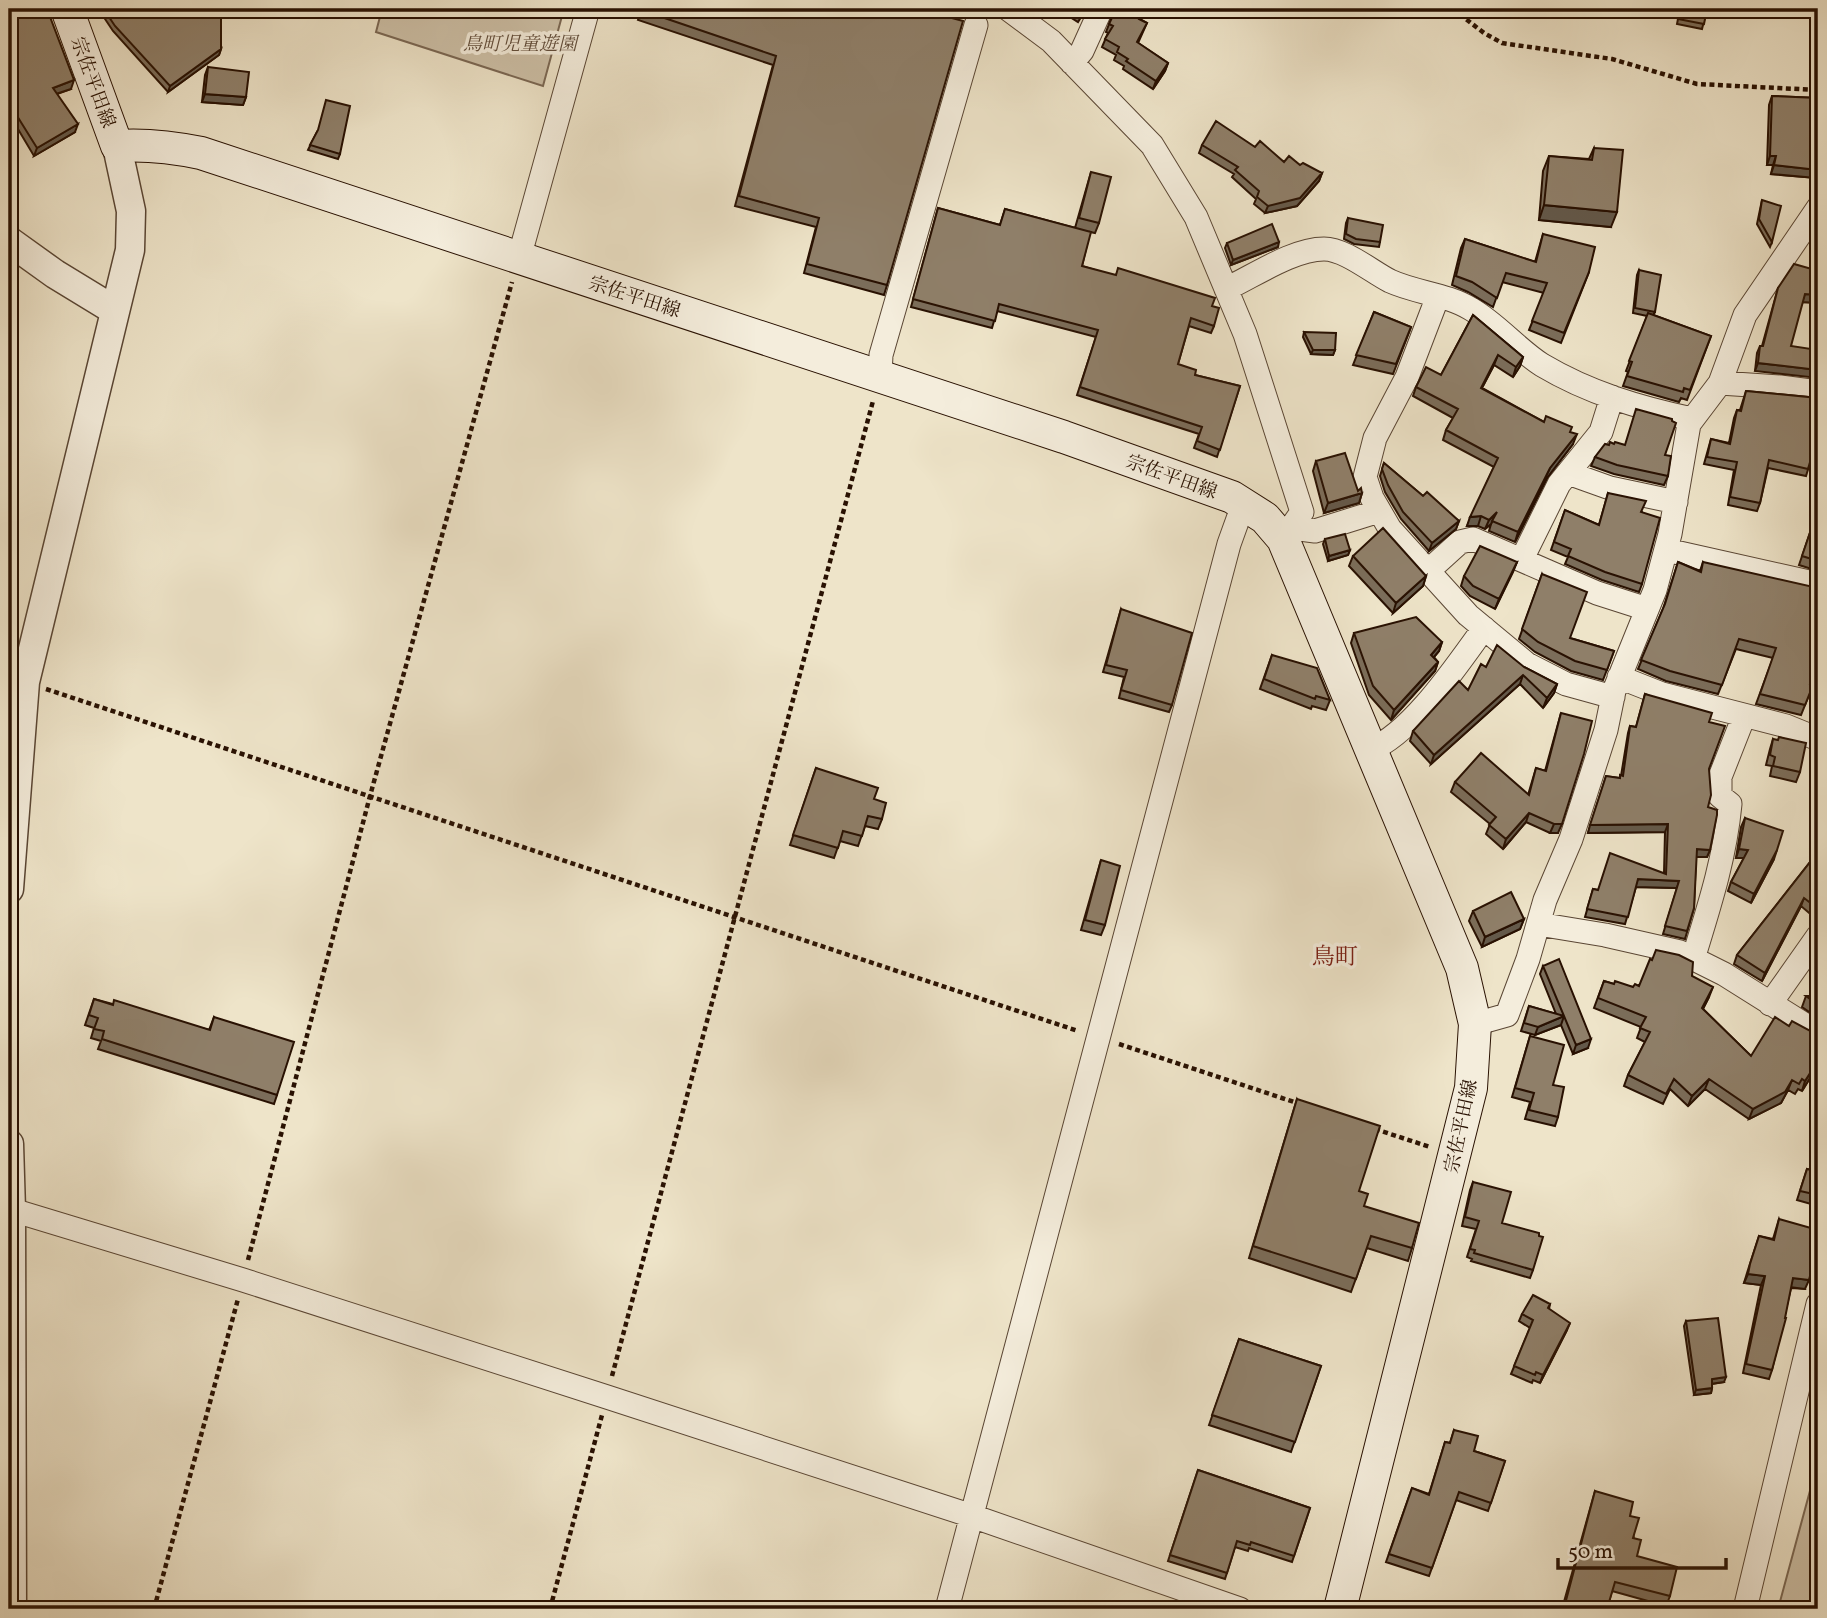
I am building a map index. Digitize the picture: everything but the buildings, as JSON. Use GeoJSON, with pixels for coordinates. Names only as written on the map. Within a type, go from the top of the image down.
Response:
{"type":"FeatureCollection","features":[{"type":"Feature","properties":{"kind":"main road","name":"宗佐平田線"},"geometry":{"type":"LineString","coordinates":[[67,9],[117,146],[141,144],[201,153],[880,376],[1232,497],[1287,534],[1370,750],[1462,968],[1475,1024],[1471,1088],[1340,1609]]}},
{"type":"Feature","properties":{"kind":"street"},"geometry":{"type":"LineString","coordinates":[[519,258],[588,9]]}},
{"type":"Feature","properties":{"kind":"street"},"geometry":{"type":"LineString","coordinates":[[1008,9],[1051,41],[1152,145],[1196,217],[1245,334],[1302,512],[1287,534]]}},
{"type":"Feature","properties":{"kind":"street"},"geometry":{"type":"LineString","coordinates":[[1072,63],[1082,51],[1101,9]]}},
{"type":"Feature","properties":{"kind":"street"},"geometry":{"type":"LineString","coordinates":[[880,376],[881,355],[976,25]]}},
{"type":"Feature","properties":{"kind":"street"},"geometry":{"type":"LineString","coordinates":[[9,889],[26,682],[130,250],[131,211],[117,146]]}},
{"type":"Feature","properties":{"kind":"street"},"geometry":{"type":"LineString","coordinates":[[1475,1024],[1507,1015],[1528,959],[1545,900],[1571,839],[1606,730],[1616,687],[1655,590],[1676,502],[1689,424],[1720,383],[1745,315],[1818,208]]}},
{"type":"Feature","properties":{"kind":"street"},"geometry":{"type":"LineString","coordinates":[[9,241],[55,274],[114,310]]}},
{"type":"Feature","properties":{"kind":"street"},"geometry":{"type":"LineString","coordinates":[[1226,289],[1306,250],[1328,248],[1365,265],[1391,281],[1471,308],[1541,364],[1592,390],[1641,408],[1692,419]]}},
{"type":"Feature","properties":{"kind":"street"},"geometry":{"type":"LineString","coordinates":[[1438,296],[1407,377],[1375,438],[1365,477],[1372,498],[1390,529],[1468,615],[1527,664],[1566,684],[1616,687],[1662,694],[1786,726],[1818,739]]}},
{"type":"Feature","properties":{"kind":"street"},"geometry":{"type":"LineString","coordinates":[[1720,383],[1818,392]]}},
{"type":"Feature","properties":{"kind":"street"},"geometry":{"type":"LineString","coordinates":[[1522,559],[1559,484],[1601,432],[1612,397]]}},
{"type":"Feature","properties":{"kind":"street"},"geometry":{"type":"LineString","coordinates":[[1569,472],[1610,488],[1676,502]]}},
{"type":"Feature","properties":{"kind":"street"},"geometry":{"type":"LineString","coordinates":[[947,1609],[1229,544],[1244,505]]}},
{"type":"Feature","properties":{"kind":"street"},"geometry":{"type":"LineString","coordinates":[[1287,534],[1315,531],[1379,511]]}},
{"type":"Feature","properties":{"kind":"street"},"geometry":{"type":"LineString","coordinates":[[1428,571],[1460,542],[1474,539],[1597,593],[1647,609]]}},
{"type":"Feature","properties":{"kind":"street"},"geometry":{"type":"LineString","coordinates":[[1666,550],[1818,584]]}},
{"type":"Feature","properties":{"kind":"street"},"geometry":{"type":"LineString","coordinates":[[1370,750],[1387,743],[1440,688],[1484,628]]}},
{"type":"Feature","properties":{"kind":"street"},"geometry":{"type":"LineString","coordinates":[[1693,959],[1714,893],[1726,841],[1730,804],[1720,796],[1720,777],[1744,716]]}},
{"type":"Feature","properties":{"kind":"street"},"geometry":{"type":"LineString","coordinates":[[1538,924],[1605,935],[1680,952],[1724,974],[1818,1033]]}},
{"type":"Feature","properties":{"kind":"street"},"geometry":{"type":"LineString","coordinates":[[1770,1004],[1818,936]]}},
{"type":"Feature","properties":{"kind":"street"},"geometry":{"type":"LineString","coordinates":[[9,1144],[12,1609]]}},
{"type":"Feature","properties":{"kind":"street"},"geometry":{"type":"LineString","coordinates":[[10,1209],[607,1396],[972,1516],[1240,1609]]}},
{"type":"Feature","properties":{"kind":"street"},"geometry":{"type":"LineString","coordinates":[[1745,1609],[1818,1304]]}},
{"type":"Feature","properties":{"kind":"path"},"geometry":{"type":"LineString","coordinates":[[1453,9],[1502,43],[1612,59],[1697,84],[1818,90]]}},
{"type":"Feature","properties":{"kind":"path"},"geometry":{"type":"LineString","coordinates":[[154,1609],[370,796],[519,258]]}},
{"type":"Feature","properties":{"kind":"path"},"geometry":{"type":"LineString","coordinates":[[550,1609],[880,376]]}},
{"type":"Feature","properties":{"kind":"path"},"geometry":{"type":"LineString","coordinates":[[26,682],[1310,1107]]}},
{"type":"Feature","properties":{"kind":"path"},"geometry":{"type":"LineString","coordinates":[[1362,1124],[1454,1155]]}},
{"type":"Feature","properties":{"kind":"green space","name":"鳥町児童遊園"},"geometry":{"type":"Polygon","coordinates":[[[382,9],[542,9],[562,16],[543,86],[376,32],[382,9]]]}},
{"type":"Feature","properties":{"kind":"green space"},"geometry":{"type":"Polygon","coordinates":[[[1814,1476],[1818,1477],[1818,1609],[1778,1609],[1814,1476]]]}},
{"type":"Feature","properties":{"kind":"district","name":"鳥町"},"geometry":{"type":"Point","coordinates":[1335,956]}}]}
